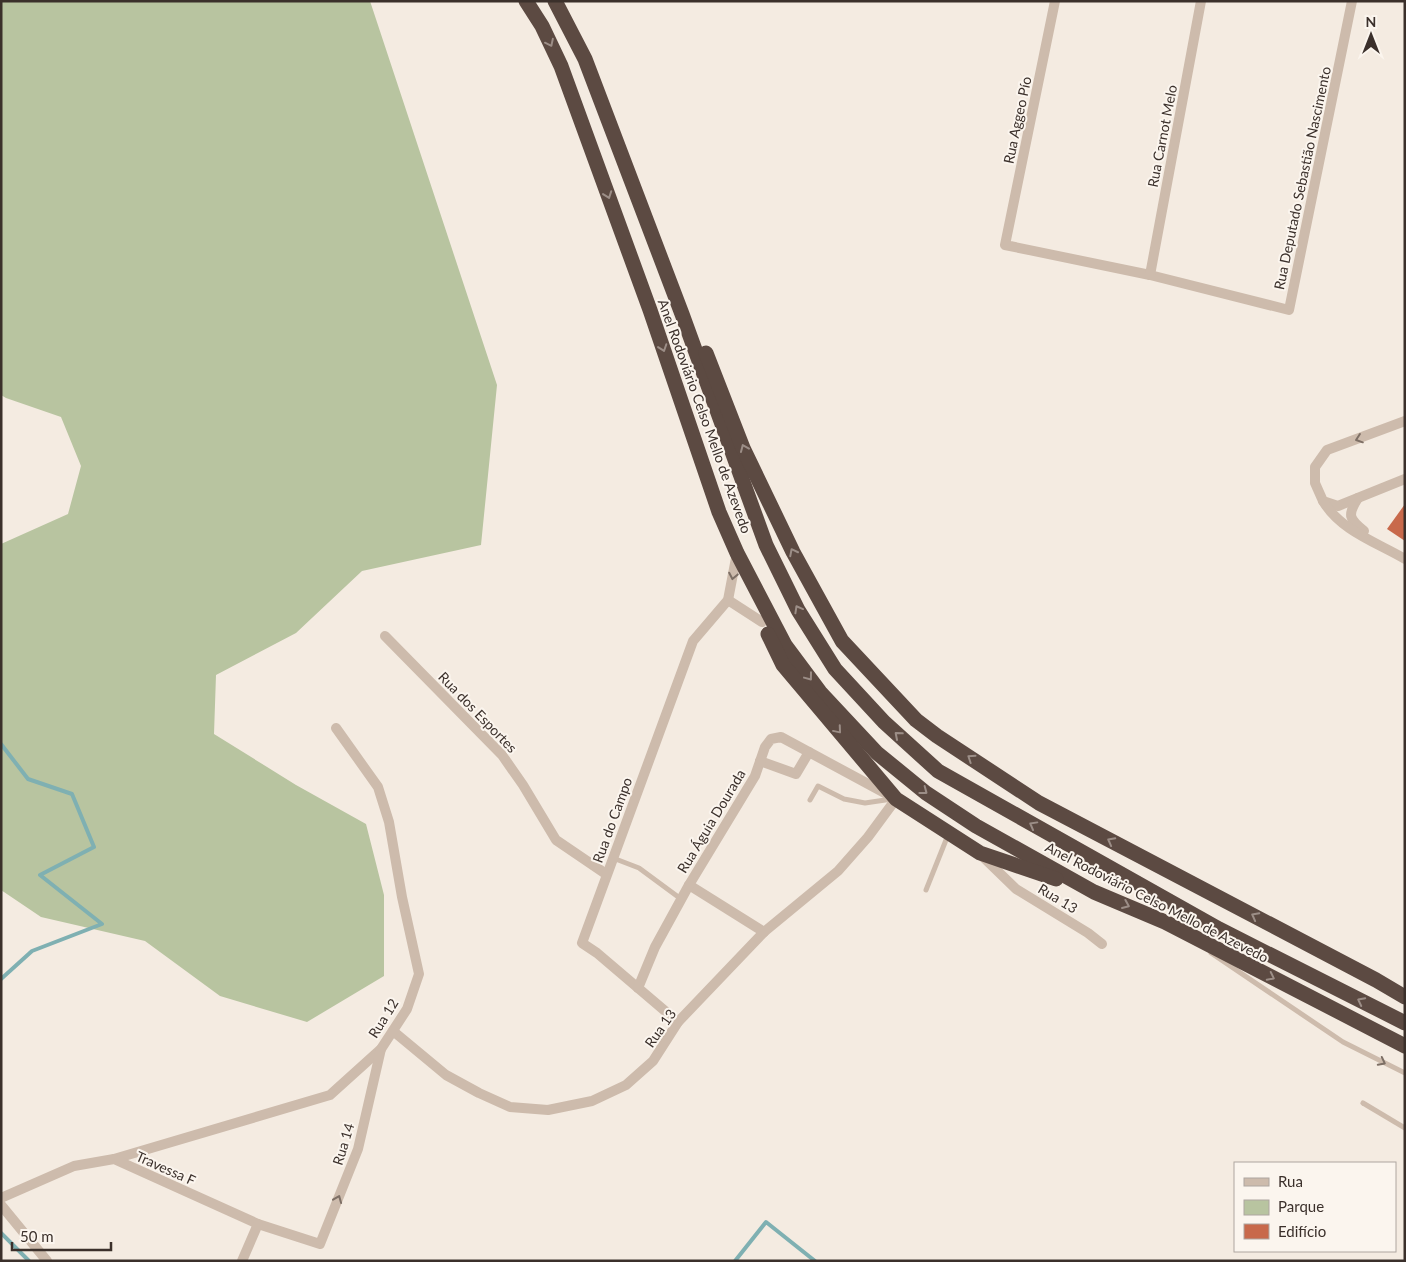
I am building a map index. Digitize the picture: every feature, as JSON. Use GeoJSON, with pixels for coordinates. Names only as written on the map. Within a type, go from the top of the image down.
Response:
{"type":"FeatureCollection","features":[{"type":"Feature","properties":{"kind":"highway","name":"Anel Rodoviário Celso Mello de Azevedo"},"geometry":{"type":"LineString","coordinates":[[526,1],[542,26],[561,66],[650,310],[719,512],[737,553],[785,645],[820,692],[877,753],[926,793],[976,826],[1094,892],[1165,922],[1405,1046]]}},
{"type":"Feature","properties":{"kind":"highway","name":"Anel Rodoviário Celso Mello de Azevedo"},"geometry":{"type":"LineString","coordinates":[[555,1],[585,59],[682,314],[766,545],[798,610],[835,669],[884,722],[938,771],[1219,929],[1405,1023]]}},
{"type":"Feature","properties":{"kind":"highway"},"geometry":{"type":"LineString","coordinates":[[682,314],[703,347],[744,448],[793,552],[842,641],[916,720],[937,736],[1039,803],[1405,997]]}},
{"type":"Feature","properties":{"kind":"highway"},"geometry":{"type":"LineString","coordinates":[[754,585],[762,622],[783,665],[896,798],[980,854],[1094,892]]}},
{"type":"Feature","properties":{"kind":"street","name":"Rua Aggeo Pío"},"geometry":{"type":"LineString","coordinates":[[1005,245],[1055,1]]}},
{"type":"Feature","properties":{"kind":"street","name":"Rua Carnot Melo"},"geometry":{"type":"LineString","coordinates":[[1150,275],[1201,1]]}},
{"type":"Feature","properties":{"kind":"street","name":"Rua Deputado Sebastião Nascimento"},"geometry":{"type":"LineString","coordinates":[[1005,245],[1150,275],[1289,310],[1352,1]]}},
{"type":"Feature","properties":{"kind":"street"},"geometry":{"type":"LineString","coordinates":[[1405,421],[1328,450],[1315,466],[1315,483],[1330,514],[1362,537],[1405,559]]}},
{"type":"Feature","properties":{"kind":"street"},"geometry":{"type":"LineString","coordinates":[[1323,501],[1338,506],[1405,479]]}},
{"type":"Feature","properties":{"kind":"street"},"geometry":{"type":"LineString","coordinates":[[1358,498],[1351,508],[1353,522],[1386,549]]}},
{"type":"Feature","properties":{"kind":"street"},"geometry":{"type":"LineString","coordinates":[[737,553],[728,600],[762,622]]}},
{"type":"Feature","properties":{"kind":"street","name":"Rua do Campo"},"geometry":{"type":"LineString","coordinates":[[678,1022],[597,953],[582,943],[692,641],[728,600]]}},
{"type":"Feature","properties":{"kind":"street","name":"Rua dos Esportes"},"geometry":{"type":"LineString","coordinates":[[385,636],[502,755],[523,785],[556,840],[606,874]]}},
{"type":"Feature","properties":{"kind":"street","name":"Rua 12"},"geometry":{"type":"LineString","coordinates":[[114,1159],[330,1095],[380,1049],[407,1009],[419,974],[402,897],[389,822],[378,787],[336,728]]}},
{"type":"Feature","properties":{"kind":"street","name":"Rua Águia Dourada"},"geometry":{"type":"LineString","coordinates":[[638,988],[655,947],[689,885],[755,776],[765,747],[771,739],[781,737],[896,798]]}},
{"type":"Feature","properties":{"kind":"street"},"geometry":{"type":"LineString","coordinates":[[760,762],[796,774],[809,752]]}},
{"type":"Feature","properties":{"kind":"street","name":"Rua 13"},"geometry":{"type":"LineString","coordinates":[[392,1032],[446,1075],[478,1093],[510,1107],[548,1110],[592,1101],[626,1085],[653,1061],[678,1022],[764,932],[838,871],[868,837],[896,798]]}},
{"type":"Feature","properties":{"kind":"street","name":"Rua 13"},"geometry":{"type":"LineString","coordinates":[[980,854],[1016,890],[1088,933],[1102,944]]}},
{"type":"Feature","properties":{"kind":"street"},"geometry":{"type":"LineString","coordinates":[[689,885],[764,932]]}},
{"type":"Feature","properties":{"kind":"street","name":"Rua 14"},"geometry":{"type":"LineString","coordinates":[[320,1244],[358,1149],[380,1049]]}},
{"type":"Feature","properties":{"kind":"street","name":"Travessa F"},"geometry":{"type":"LineString","coordinates":[[1,1198],[74,1166],[114,1159],[258,1224],[320,1244]]}},
{"type":"Feature","properties":{"kind":"street"},"geometry":{"type":"LineString","coordinates":[[1,1204],[47,1261]]}},
{"type":"Feature","properties":{"kind":"street"},"geometry":{"type":"LineString","coordinates":[[242,1261],[258,1224]]}},
{"type":"Feature","properties":{"kind":"lane"},"geometry":{"type":"LineString","coordinates":[[810,800],[818,786],[844,798],[864,803],[896,798]]}},
{"type":"Feature","properties":{"kind":"lane"},"geometry":{"type":"LineString","coordinates":[[926,890],[949,833]]}},
{"type":"Feature","properties":{"kind":"lane"},"geometry":{"type":"LineString","coordinates":[[612,858],[639,868],[681,899]]}},
{"type":"Feature","properties":{"kind":"lane"},"geometry":{"type":"LineString","coordinates":[[1165,922],[1343,1042],[1405,1073]]}},
{"type":"Feature","properties":{"kind":"lane"},"geometry":{"type":"LineString","coordinates":[[1363,1103],[1405,1128]]}},
{"type":"Feature","properties":{"kind":"green space"},"geometry":{"type":"Polygon","coordinates":[[[1,1],[370,1],[497,385],[481,545],[362,571],[296,633],[216,675],[214,734],[296,785],[366,824],[384,895],[384,976],[307,1022],[220,996],[145,941],[41,917],[1,890],[1,544],[68,514],[81,466],[61,417],[1,395],[1,1]]]}},
{"type":"Feature","properties":{"kind":"building"},"geometry":{"type":"Polygon","coordinates":[[[1405,504],[1405,541],[1387,529],[1405,504]]]}},
{"type":"Feature","properties":{"kind":"waterway"},"geometry":{"type":"LineString","coordinates":[[1,744],[28,779],[72,794],[94,847],[40,875],[102,924],[32,951],[1,979]]}},
{"type":"Feature","properties":{"kind":"waterway"},"geometry":{"type":"LineString","coordinates":[[735,1261],[766,1222],[815,1261]]}},
{"type":"Feature","properties":{"kind":"waterway"},"geometry":{"type":"LineString","coordinates":[[1,1233],[29,1261]]}}]}
